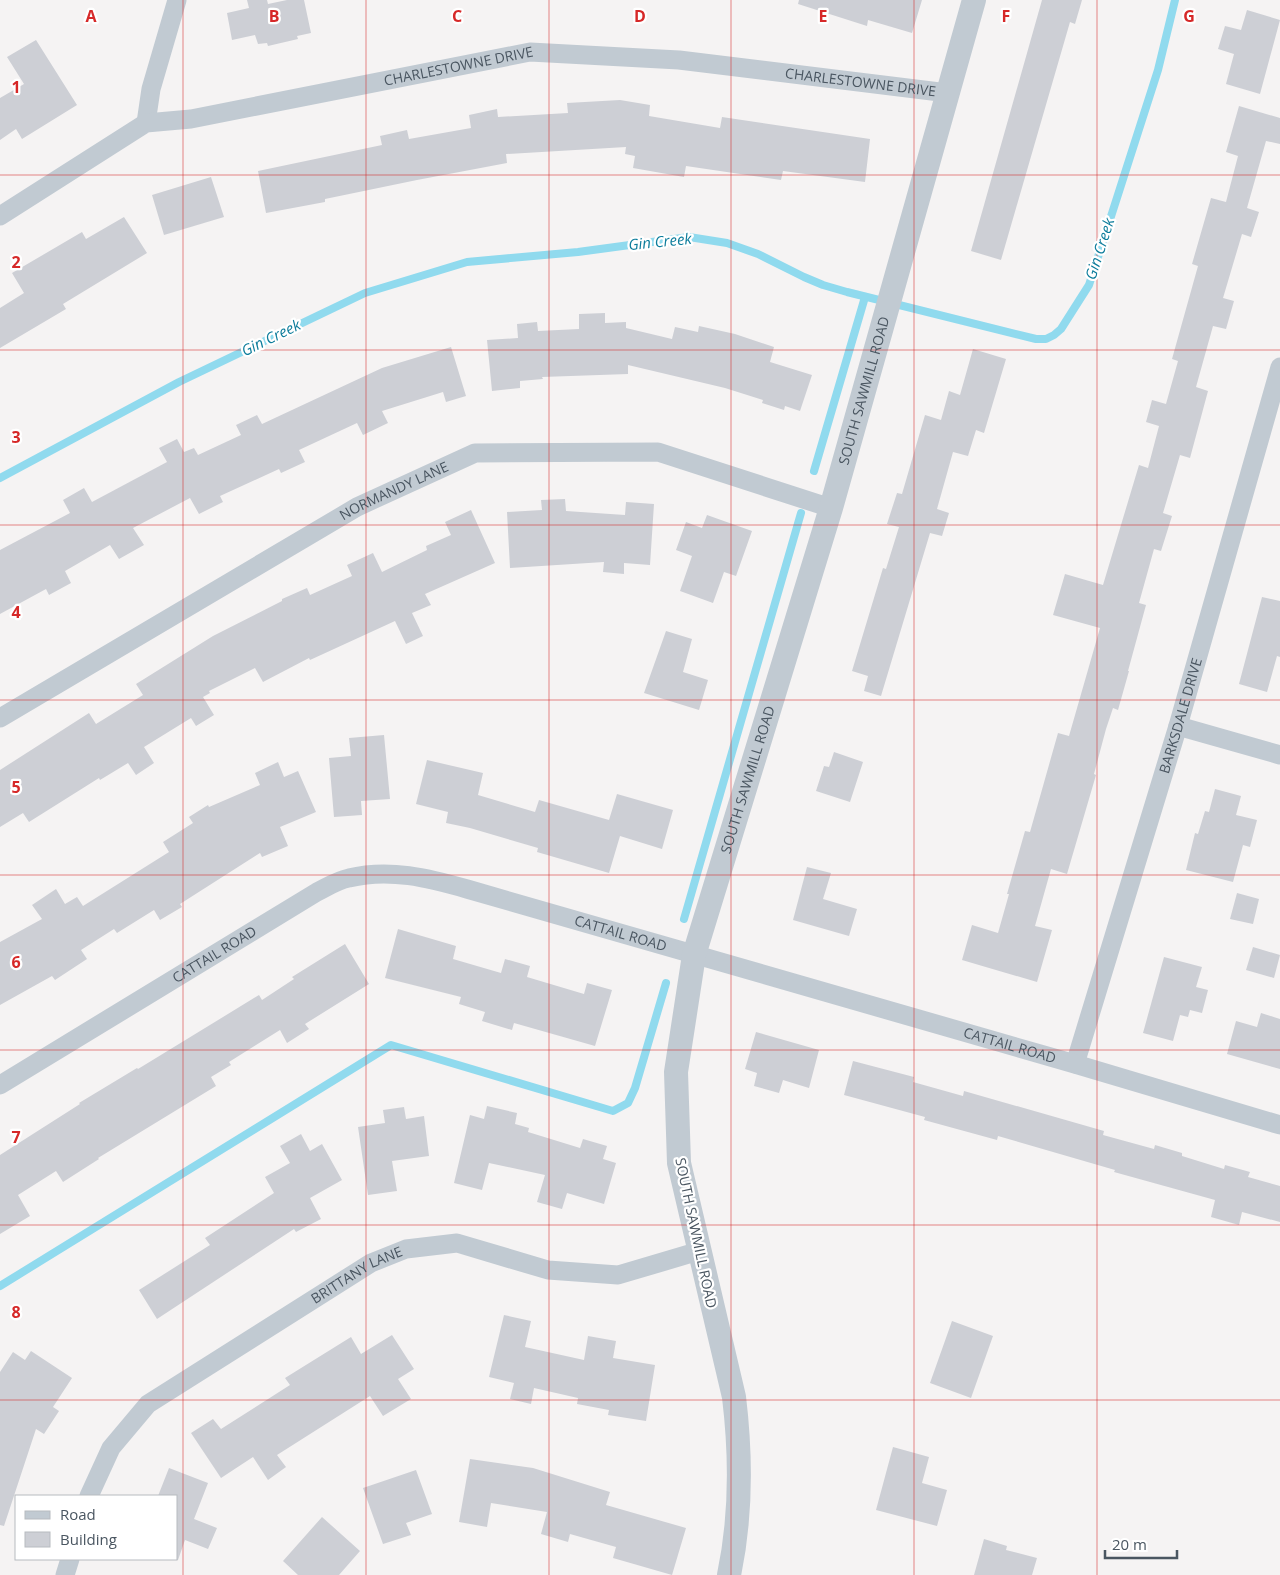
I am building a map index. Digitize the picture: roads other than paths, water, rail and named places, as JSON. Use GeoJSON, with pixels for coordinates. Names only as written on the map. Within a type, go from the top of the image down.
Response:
{"type":"FeatureCollection","features":[{"type":"Feature","properties":{"kind":"street"},"geometry":{"type":"LineString","coordinates":[[146,122],[151,89],[177,0]]}},
{"type":"Feature","properties":{"kind":"street","name":"SOUTH SAWMILL ROAD"},"geometry":{"type":"LineString","coordinates":[[729,1575],[738,1498],[739,1464],[738,1430],[734,1397],[679,1163],[676,1072],[694,955],[830,508],[974,0]]}},
{"type":"Feature","properties":{"kind":"street","name":"CHARLESTOWNE DRIVE"},"geometry":{"type":"LineString","coordinates":[[0,216],[146,122],[191,119],[530,52],[679,60],[948,93]]}},
{"type":"Feature","properties":{"kind":"street","name":"BARKSDALE DRIVE"},"geometry":{"type":"LineString","coordinates":[[1075,1064],[1277,391],[1280,367]]}},
{"type":"Feature","properties":{"kind":"street","name":"NORMANDY LANE"},"geometry":{"type":"LineString","coordinates":[[0,718],[357,507],[475,453],[658,452],[830,508]]}},
{"type":"Feature","properties":{"kind":"street"},"geometry":{"type":"LineString","coordinates":[[1178,726],[1280,755]]}},
{"type":"Feature","properties":{"kind":"street","name":"CATTAIL ROAD"},"geometry":{"type":"LineString","coordinates":[[0,1085],[317,892],[347,878],[377,873],[429,878],[1280,1125]]}},
{"type":"Feature","properties":{"kind":"street","name":"BRITTANY LANE"},"geometry":{"type":"LineString","coordinates":[[89,1495],[111,1448],[148,1404],[372,1263],[406,1249],[457,1243],[548,1270],[618,1275],[699,1251]]}},
{"type":"Feature","properties":{"kind":"street"},"geometry":{"type":"LineString","coordinates":[[65,1575],[70,1560]]}},
{"type":"Feature","properties":{"kind":"waterway","name":"Gin Creek"},"geometry":{"type":"LineString","coordinates":[[0,478],[179,382],[365,293],[467,262],[578,252],[689,237],[727,243],[758,254],[823,285],[847,292],[1036,339],[1046,339],[1061,329],[1089,285],[1158,70],[1175,0]]}},
{"type":"Feature","properties":{"kind":"waterway"},"geometry":{"type":"LineString","coordinates":[[814,471],[865,297]]}},
{"type":"Feature","properties":{"kind":"waterway"},"geometry":{"type":"LineString","coordinates":[[684,919],[801,513]]}},
{"type":"Feature","properties":{"kind":"waterway"},"geometry":{"type":"LineString","coordinates":[[0,1286],[391,1045],[613,1111],[628,1103],[635,1088],[666,983]]}}]}
